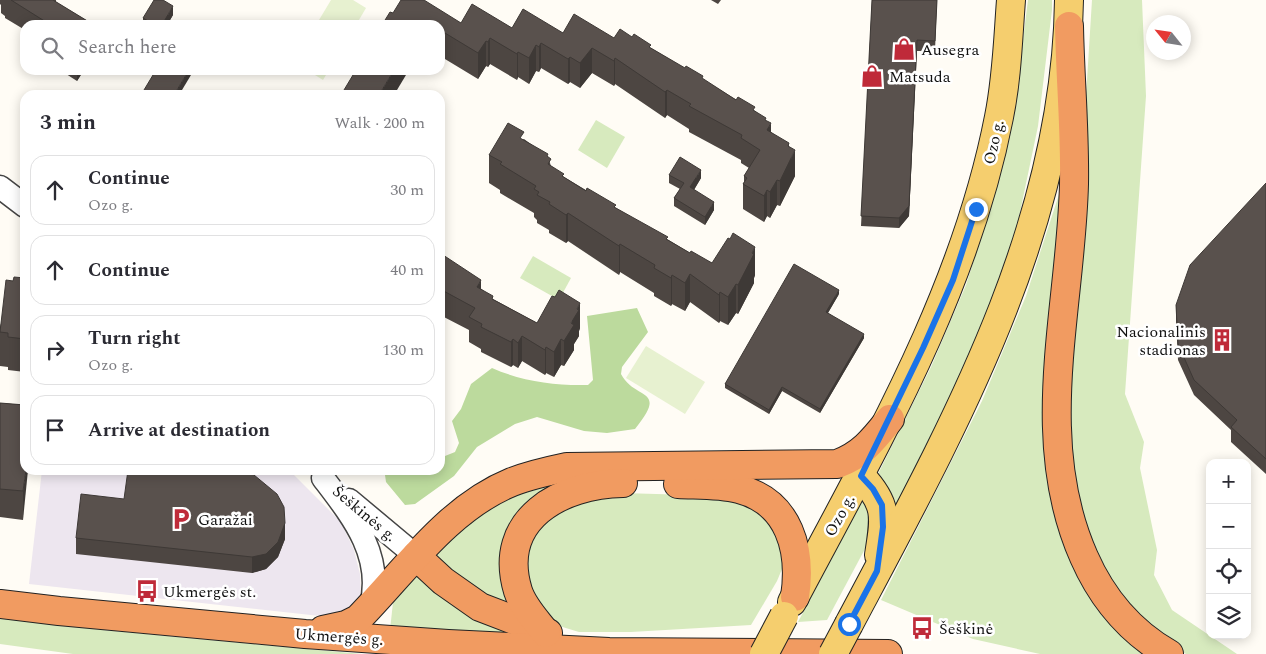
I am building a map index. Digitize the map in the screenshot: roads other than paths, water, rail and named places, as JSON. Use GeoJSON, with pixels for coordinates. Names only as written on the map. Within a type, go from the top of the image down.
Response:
{"type":"FeatureCollection","features":[{"type":"Feature","properties":{"kind":"highway"},"geometry":{"type":"LineString","coordinates":[[1069,13],[1074,185],[1057,388],[1057,457],[1069,518],[1094,578],[1124,620],[1146,640],[1169,654]]}},
{"type":"Feature","properties":{"kind":"highway"},"geometry":{"type":"LineString","coordinates":[[305,634],[346,625],[358,619],[416,556],[465,511],[510,482],[537,473],[567,468],[849,470],[853,458],[870,445],[890,419]]}},
{"type":"Feature","properties":{"kind":"highway"},"geometry":{"type":"LineString","coordinates":[[546,633],[529,612],[518,592],[514,572],[519,537],[536,511],[570,491],[608,484],[664,483],[726,486],[755,495],[778,513],[794,542],[798,561],[789,606]]}},
{"type":"Feature","properties":{"kind":"highway"},"geometry":{"type":"LineString","coordinates":[[416,556],[443,581],[480,608],[546,633],[609,652]]}},
{"type":"Feature","properties":{"kind":"highway","name":"Ukmergės g."},"geometry":{"type":"LineString","coordinates":[[0,604],[305,634],[609,652],[888,654]]}},
{"type":"Feature","properties":{"kind":"main road","name":"Ozo g."},"geometry":{"type":"LineString","coordinates":[[890,419],[953,280],[976,209],[1000,116],[1006,74],[1011,0]]}},
{"type":"Feature","properties":{"kind":"main road"},"geometry":{"type":"LineString","coordinates":[[833,654],[958,413],[992,338],[1020,266],[1043,192],[1058,112],[1069,13]]}},
{"type":"Feature","properties":{"kind":"main road","name":"Ozo g."},"geometry":{"type":"LineString","coordinates":[[764,654],[789,606],[849,470]]}},
{"type":"Feature","properties":{"kind":"main road"},"geometry":{"type":"LineString","coordinates":[[849,470],[873,489],[882,505],[883,527],[877,571]]}},
{"type":"Feature","properties":{"kind":"street"},"geometry":{"type":"LineString","coordinates":[[0,187],[20,202]]}},
{"type":"Feature","properties":{"kind":"street"},"geometry":{"type":"LineString","coordinates":[[320,475],[358,524],[366,541],[374,581],[371,606]]}},
{"type":"Feature","properties":{"kind":"street","name":"Šeškinės g."},"geometry":{"type":"LineString","coordinates":[[320,475],[416,556]]}},
{"type":"Feature","properties":{"kind":"place","name":"Ausegra"},"geometry":{"type":"Point","coordinates":[904,49]}},
{"type":"Feature","properties":{"kind":"place","name":"Matsuda"},"geometry":{"type":"Point","coordinates":[872,76]}},
{"type":"Feature","properties":{"kind":"place","name":"Nacionalinis stadionas"},"geometry":{"type":"Point","coordinates":[1222,340]}},
{"type":"Feature","properties":{"kind":"place","name":"Garažai"},"geometry":{"type":"Point","coordinates":[181,519]}},
{"type":"Feature","properties":{"kind":"place","name":"Ukmergės st."},"geometry":{"type":"Point","coordinates":[147,591]}},
{"type":"Feature","properties":{"kind":"place","name":"Šeškinė"},"geometry":{"type":"Point","coordinates":[922,628]}}]}
